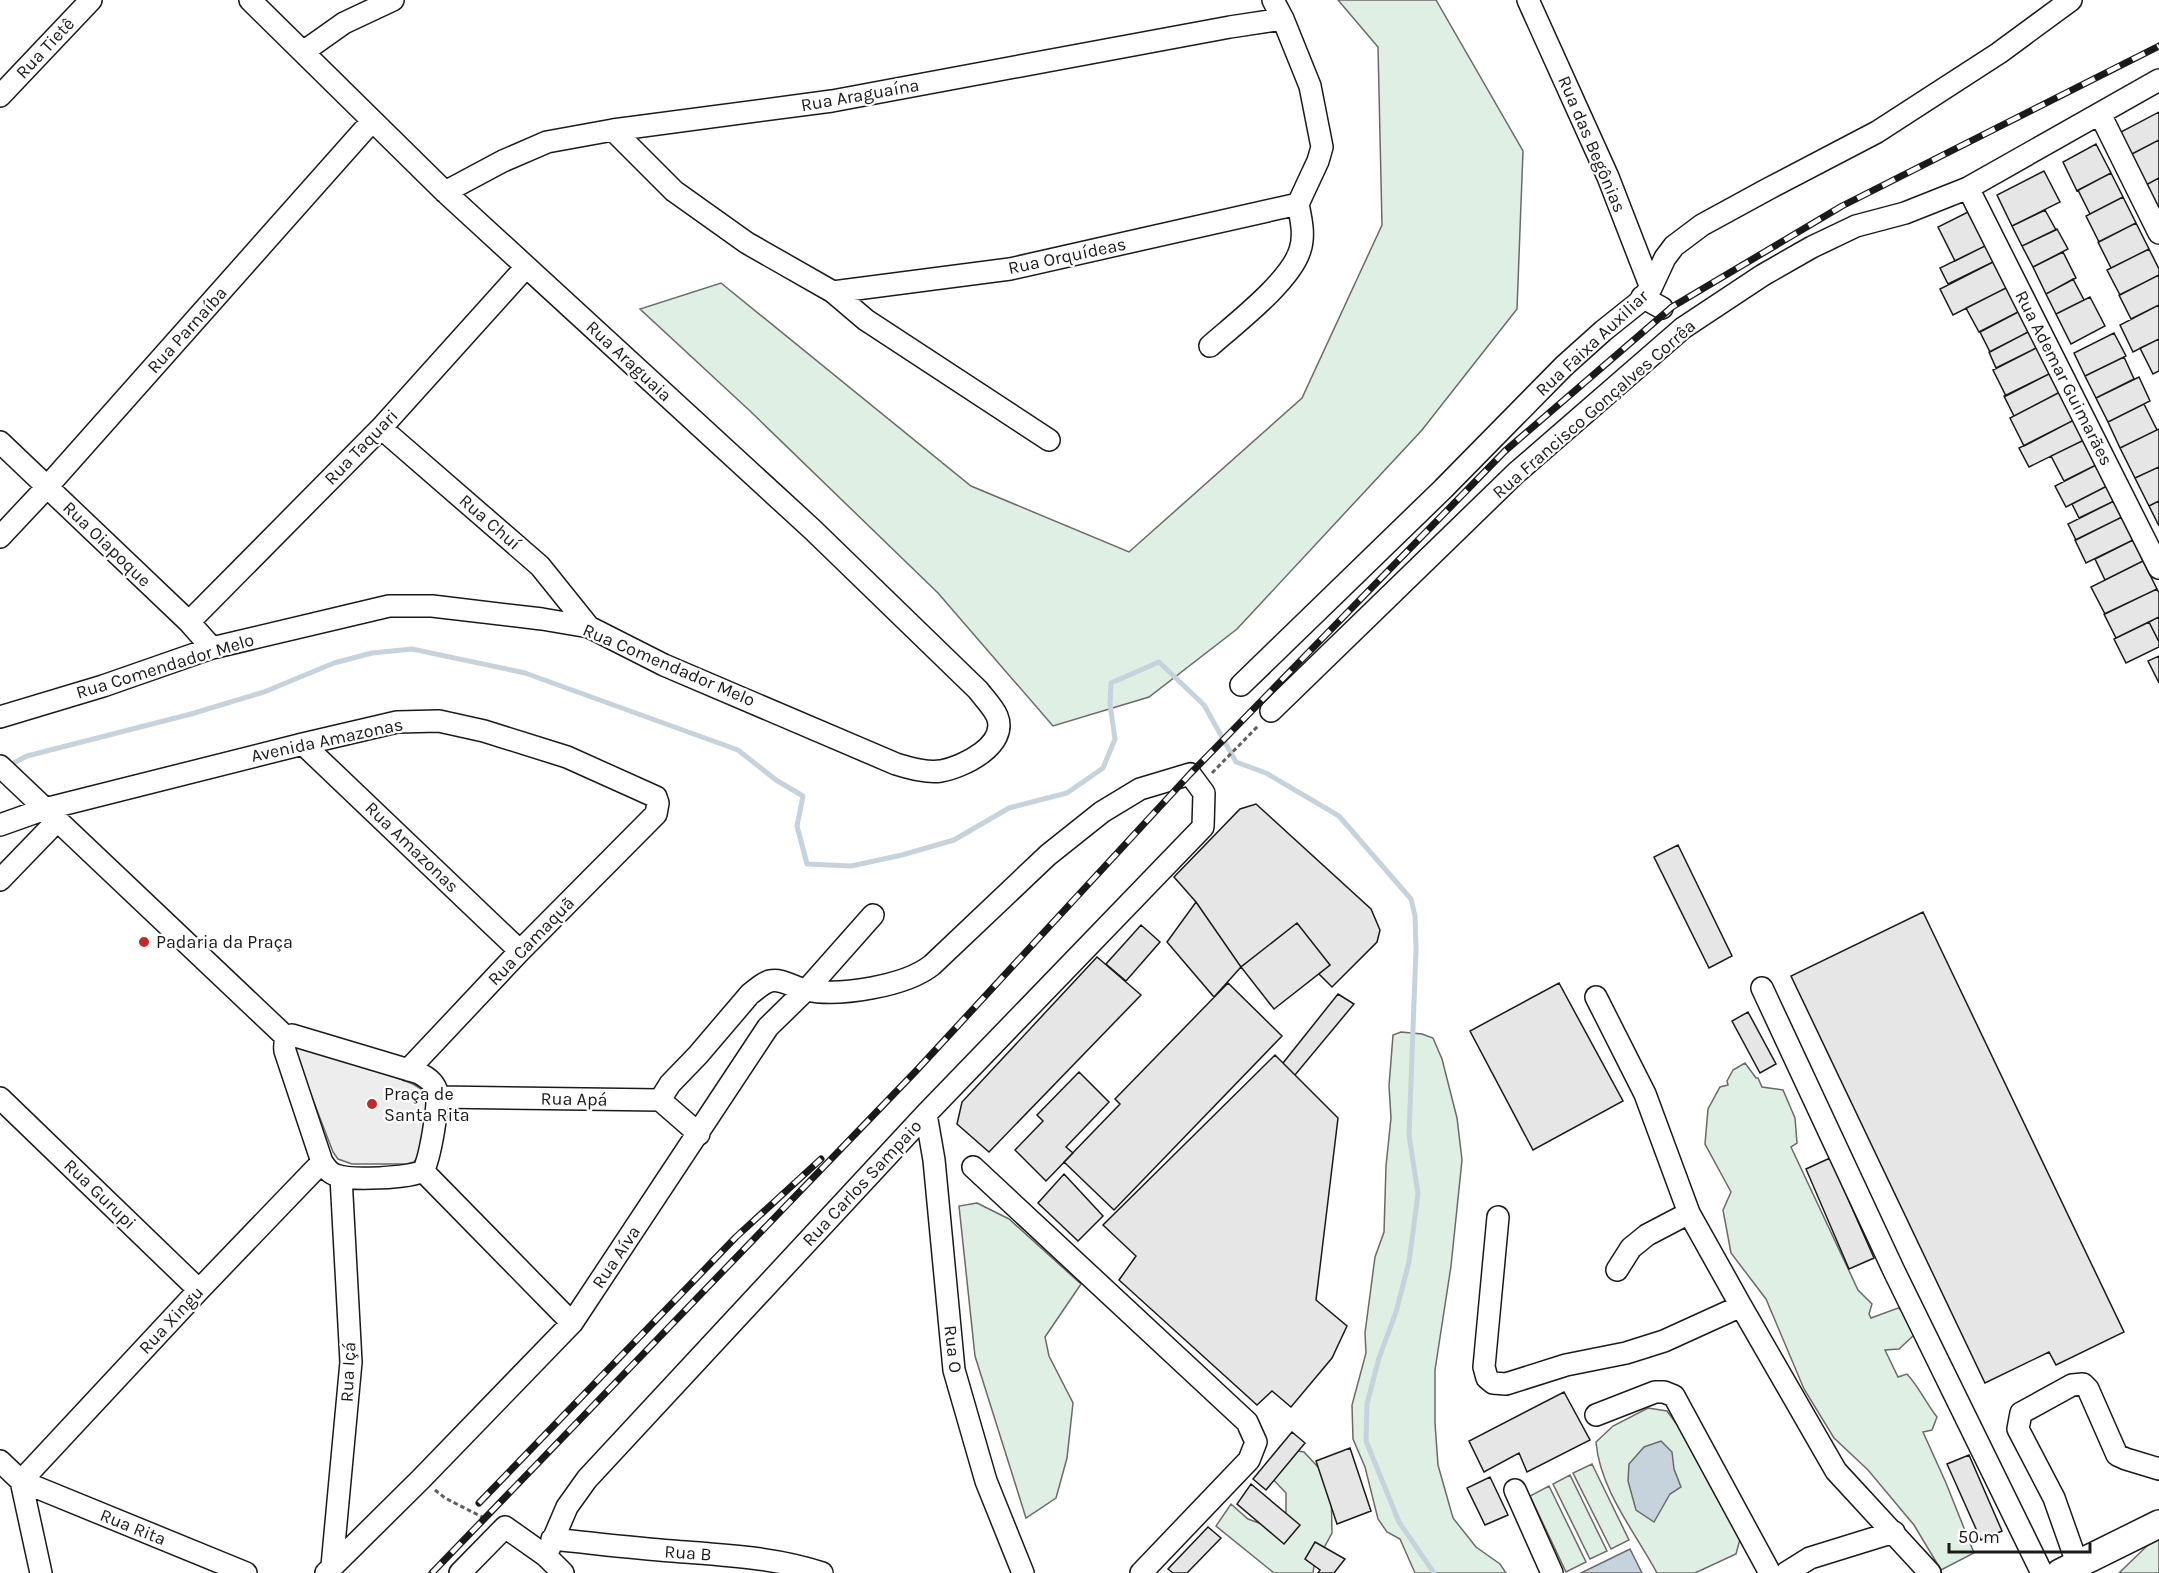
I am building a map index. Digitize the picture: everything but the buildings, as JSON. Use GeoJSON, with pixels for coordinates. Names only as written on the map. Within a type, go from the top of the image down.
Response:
{"type":"FeatureCollection","features":[{"type":"Feature","properties":{"kind":"main road"},"geometry":{"type":"LineString","coordinates":[[2068,1568],[2159,1524]]}},
{"type":"Feature","properties":{"kind":"street","name":"Rua Tietê"},"geometry":{"type":"LineString","coordinates":[[0,96],[91,0]]}},
{"type":"Feature","properties":{"kind":"street","name":"Rua Araguaia"},"geometry":{"type":"LineString","coordinates":[[250,0],[445,192],[813,530],[978,690],[997,716],[999,727]]}},
{"type":"Feature","properties":{"kind":"street"},"geometry":{"type":"LineString","coordinates":[[303,52],[345,23],[393,0]]}},
{"type":"Feature","properties":{"kind":"street"},"geometry":{"type":"LineString","coordinates":[[1210,346],[1281,281],[1295,262],[1302,237],[1302,222],[1298,204],[1322,147],[1310,86],[1273,0]]}},
{"type":"Feature","properties":{"kind":"street","name":"Rua das Begônias"},"geometry":{"type":"LineString","coordinates":[[1528,0],[1608,177],[1647,293]]}},
{"type":"Feature","properties":{"kind":"street","name":"Rua Faixa Auxiliar"},"geometry":{"type":"LineString","coordinates":[[1241,685],[1443,489],[1564,366],[1647,293],[1665,258],[1674,246],[1702,225],[1877,132],[1999,53],[2072,0]]}},
{"type":"Feature","properties":{"kind":"street","name":"Rua Araguaína"},"geometry":{"type":"LineString","coordinates":[[445,192],[503,161],[547,142],[613,130],[832,101],[1283,19]]}},
{"type":"Feature","properties":{"kind":"street","name":"Rua Francisco Gonçalves Corrêa"},"geometry":{"type":"LineString","coordinates":[[1271,711],[1516,473],[1683,328],[1763,275],[1812,247],[1856,226],[1905,213],[1968,188],[2159,80]]}},
{"type":"Feature","properties":{"kind":"street"},"geometry":{"type":"LineString","coordinates":[[2100,114],[2159,233]]}},
{"type":"Feature","properties":{"kind":"street","name":"Rua Parnaíba"},"geometry":{"type":"LineString","coordinates":[[0,537],[372,121]]}},
{"type":"Feature","properties":{"kind":"street"},"geometry":{"type":"LineString","coordinates":[[613,130],[674,191],[747,243],[833,292],[866,320],[1049,440]]}},
{"type":"Feature","properties":{"kind":"street","name":"Rua Ademar Guimarães"},"geometry":{"type":"LineString","coordinates":[[1968,188],[2159,568]]}},
{"type":"Feature","properties":{"kind":"street","name":"Rua Orquídeas"},"geometry":{"type":"LineString","coordinates":[[833,292],[1010,269],[1298,204]]}},
{"type":"Feature","properties":{"kind":"street","name":"Rua Taquari"},"geometry":{"type":"LineString","coordinates":[[189,622],[381,428],[526,267]]}},
{"type":"Feature","properties":{"kind":"street"},"geometry":{"type":"LineString","coordinates":[[1647,293],[1662,308]]}},
{"type":"Feature","properties":{"kind":"street","name":"Rua Chuí"},"geometry":{"type":"LineString","coordinates":[[381,428],[540,566],[589,627]]}},
{"type":"Feature","properties":{"kind":"street","name":"Rua Oiapoque"},"geometry":{"type":"LineString","coordinates":[[0,442],[189,622],[212,648]]}},
{"type":"Feature","properties":{"kind":"street","name":"Rua Comendador Melo"},"geometry":{"type":"LineString","coordinates":[[0,717],[103,686],[212,648],[389,606],[432,606],[589,627],[664,665],[896,764],[917,770],[940,771],[962,764],[981,754],[996,739],[999,727]]}},
{"type":"Feature","properties":{"kind":"street","name":"Avenida Amazonas"},"geometry":{"type":"LineString","coordinates":[[0,825],[44,808],[303,744],[396,722],[439,721],[484,731],[567,757],[656,797],[658,803],[656,814]]}},
{"type":"Feature","properties":{"kind":"street","name":"Rua Amazonas"},"geometry":{"type":"LineString","coordinates":[[303,744],[520,951]]}},
{"type":"Feature","properties":{"kind":"street"},"geometry":{"type":"LineString","coordinates":[[0,766],[287,1038]]}},
{"type":"Feature","properties":{"kind":"street"},"geometry":{"type":"LineString","coordinates":[[699,1134],[660,1100],[670,1084],[699,1055],[750,994],[760,986],[769,981],[775,981],[820,992],[860,989],[891,984],[923,972],[1048,855],[1102,812],[1140,789],[1190,774],[1200,787]]}},
{"type":"Feature","properties":{"kind":"street","name":"Rua Carlos Sampaio"},"geometry":{"type":"LineString","coordinates":[[549,1548],[567,1507],[587,1479],[926,1114],[1203,827],[1204,793],[1200,787]]}},
{"type":"Feature","properties":{"kind":"street"},"geometry":{"type":"LineString","coordinates":[[0,880],[44,808]]}},
{"type":"Feature","properties":{"kind":"street","name":"Rua Camaquã"},"geometry":{"type":"LineString","coordinates":[[408,1070],[520,951],[656,814]]}},
{"type":"Feature","properties":{"kind":"street","name":"Rua Aíva"},"geometry":{"type":"LineString","coordinates":[[329,1569],[421,1479],[572,1323],[768,1027],[873,915]]}},
{"type":"Feature","properties":{"kind":"street"},"geometry":{"type":"LineString","coordinates":[[1762,988],[1894,1271],[2042,1573]]}},
{"type":"Feature","properties":{"kind":"street"},"geometry":{"type":"LineString","coordinates":[[1596,997],[1645,1094],[1689,1213],[1836,1471],[1930,1573]]}},
{"type":"Feature","properties":{"kind":"street"},"geometry":{"type":"LineString","coordinates":[[297,1035],[408,1070],[429,1079],[435,1088],[437,1097],[430,1152],[423,1171],[411,1175],[341,1177],[329,1172],[322,1162],[285,1051],[284,1044],[287,1038],[297,1035]]}},
{"type":"Feature","properties":{"kind":"street","name":"Rua Apá"},"geometry":{"type":"LineString","coordinates":[[437,1097],[660,1100]]}},
{"type":"Feature","properties":{"kind":"street","name":"Rua Gurupi"},"geometry":{"type":"LineString","coordinates":[[0,1098],[199,1290]]}},
{"type":"Feature","properties":{"kind":"street","name":"Rua O"},"geometry":{"type":"LineString","coordinates":[[926,1114],[934,1160],[954,1370],[986,1481],[1023,1573]]}},
{"type":"Feature","properties":{"kind":"street","name":"Rua Xingu"},"geometry":{"type":"LineString","coordinates":[[21,1481],[322,1162]]}},
{"type":"Feature","properties":{"kind":"street"},"geometry":{"type":"LineString","coordinates":[[973,1167],[1247,1422],[1256,1442],[1250,1460],[1141,1573]]}},
{"type":"Feature","properties":{"kind":"street"},"geometry":{"type":"LineString","coordinates":[[423,1171],[572,1323]]}},
{"type":"Feature","properties":{"kind":"street","name":"Rua Içá"},"geometry":{"type":"LineString","coordinates":[[329,1569],[351,1362],[341,1177]]}},
{"type":"Feature","properties":{"kind":"street"},"geometry":{"type":"LineString","coordinates":[[1617,1269],[1631,1248],[1647,1235],[1689,1213]]}},
{"type":"Feature","properties":{"kind":"street"},"geometry":{"type":"LineString","coordinates":[[1498,1217],[1484,1367],[1487,1378],[1493,1383],[1506,1384],[1566,1365],[1626,1353],[1665,1341],[1741,1306]]}},
{"type":"Feature","properties":{"kind":"street"},"geometry":{"type":"LineString","coordinates":[[2068,1568],[2054,1498],[2018,1429],[2021,1413],[2073,1385],[2083,1384],[2088,1389],[2116,1455],[2159,1469]]}},
{"type":"Feature","properties":{"kind":"street"},"geometry":{"type":"LineString","coordinates":[[1596,1415],[1655,1392],[1665,1392],[1674,1396],[1770,1573]]}},
{"type":"Feature","properties":{"kind":"street"},"geometry":{"type":"LineString","coordinates":[[0,1461],[21,1481],[41,1573]]}},
{"type":"Feature","properties":{"kind":"street","name":"Rua Rita"},"geometry":{"type":"LineString","coordinates":[[21,1481],[246,1573]]}},
{"type":"Feature","properties":{"kind":"street"},"geometry":{"type":"LineString","coordinates":[[1515,1490],[1552,1573]]}},
{"type":"Feature","properties":{"kind":"street"},"geometry":{"type":"LineString","coordinates":[[460,1573],[505,1527],[549,1548],[563,1573]]}},
{"type":"Feature","properties":{"kind":"street"},"geometry":{"type":"LineString","coordinates":[[1786,1573],[1810,1558],[1894,1532]]}},
{"type":"Feature","properties":{"kind":"street","name":"Rua B"},"geometry":{"type":"LineString","coordinates":[[549,1548],[642,1549],[752,1558],[822,1573]]}},
{"type":"Feature","properties":{"kind":"path"},"geometry":{"type":"LineString","coordinates":[[1200,787],[1243,741]]}},
{"type":"Feature","properties":{"kind":"path"},"geometry":{"type":"LineString","coordinates":[[421,1479],[446,1498],[505,1527]]}},
{"type":"Feature","properties":{"kind":"green space"},"geometry":{"type":"Polygon","coordinates":[[[1338,0],[1436,0],[1523,151],[1517,309],[1422,430],[1237,629],[1149,697],[1053,726],[938,593],[749,410],[640,309],[721,283],[971,486],[1129,552],[1302,398],[1382,225],[1378,47],[1338,0]]]}},
{"type":"Feature","properties":{"kind":"green space"},"geometry":{"type":"Polygon","coordinates":[[[1401,1032],[1422,1034],[1433,1038],[1442,1059],[1457,1118],[1462,1160],[1451,1266],[1435,1370],[1438,1465],[1453,1518],[1476,1547],[1500,1564],[1506,1573],[1415,1573],[1400,1539],[1387,1532],[1378,1519],[1365,1467],[1353,1439],[1352,1405],[1366,1353],[1365,1333],[1375,1257],[1384,1232],[1393,1035],[1401,1032]]]}},
{"type":"Feature","properties":{"kind":"green space"},"geometry":{"type":"Polygon","coordinates":[[[1745,1063],[1758,1078],[1762,1087],[1783,1090],[1795,1118],[1797,1143],[1791,1147],[1858,1290],[1872,1304],[1869,1314],[1871,1318],[1898,1308],[1910,1316],[1914,1335],[1899,1349],[1885,1350],[1898,1377],[1907,1374],[1937,1417],[1932,1430],[1923,1432],[1974,1553],[1941,1570],[1914,1525],[1868,1470],[1834,1438],[1804,1389],[1766,1299],[1731,1253],[1723,1210],[1731,1192],[1705,1144],[1708,1109],[1720,1087],[1728,1085],[1727,1081],[1733,1070],[1745,1063]]]}},
{"type":"Feature","properties":{"kind":"green space"},"geometry":{"type":"Polygon","coordinates":[[[977,1203],[1009,1219],[1081,1284],[1045,1337],[1049,1356],[1073,1403],[1067,1458],[1056,1498],[1026,1518],[975,1356],[959,1206],[977,1203]]]}},
{"type":"Feature","properties":{"kind":"green space"},"geometry":{"type":"Polygon","coordinates":[[[1648,1408],[1667,1411],[1689,1441],[1740,1539],[1736,1554],[1695,1573],[1657,1573],[1611,1494],[1599,1460],[1596,1442],[1613,1426],[1648,1408]]]}},
{"type":"Feature","properties":{"kind":"green space"},"geometry":{"type":"Polygon","coordinates":[[[1279,1448],[1304,1452],[1331,1481],[1332,1533],[1314,1566],[1313,1573],[1274,1573],[1216,1526],[1231,1504],[1248,1519],[1286,1533],[1286,1493],[1267,1473],[1279,1448]]]}},
{"type":"Feature","properties":{"kind":"green space"},"geometry":{"type":"Polygon","coordinates":[[[1592,1464],[1629,1540],[1611,1549],[1573,1473],[1592,1464]]]}},
{"type":"Feature","properties":{"kind":"green space"},"geometry":{"type":"Polygon","coordinates":[[[1570,1475],[1607,1551],[1590,1559],[1553,1484],[1570,1475]]]}},
{"type":"Feature","properties":{"kind":"green space"},"geometry":{"type":"Polygon","coordinates":[[[1549,1486],[1586,1562],[1566,1572],[1530,1496],[1549,1486]]]}},
{"type":"Feature","properties":{"kind":"green space"},"geometry":{"type":"Polygon","coordinates":[[[2159,1539],[2159,1573],[2119,1573],[2148,1545],[2159,1539]]]}},
{"type":"Feature","properties":{"kind":"shaded area","name":"Praça de Santa Rita"},"geometry":{"type":"Polygon","coordinates":[[[297,1043],[308,1043],[413,1084],[428,1093],[429,1108],[417,1158],[414,1162],[352,1164],[338,1159],[333,1152],[295,1053],[297,1043]]]}},
{"type":"Feature","properties":{"kind":"shaded area"},"geometry":{"type":"Polygon","coordinates":[[[1661,1441],[1672,1452],[1674,1469],[1681,1487],[1670,1494],[1654,1522],[1636,1510],[1628,1481],[1629,1464],[1644,1447],[1661,1441]]]}},
{"type":"Feature","properties":{"kind":"shaded area"},"geometry":{"type":"Polygon","coordinates":[[[1630,1549],[1642,1573],[1581,1573],[1630,1549]]]}},
{"type":"Feature","properties":{"kind":"waterway"},"geometry":{"type":"LineString","coordinates":[[8,766],[27,756],[191,714],[264,692],[334,663],[372,653],[412,649],[525,673],[738,750],[776,780],[803,796],[797,826],[807,864],[851,866],[902,855],[954,840],[1009,808],[1067,793],[1103,768],[1115,739],[1110,704],[1111,683],[1159,662],[1204,705],[1236,762],[1266,773],[1339,816],[1411,899],[1415,916],[1416,949],[1409,1135],[1418,1194],[1409,1262],[1367,1404],[1366,1441],[1399,1522],[1434,1573]]}},
{"type":"Feature","properties":{"kind":"railway"},"geometry":{"type":"LineString","coordinates":[[432,1573],[916,1071],[1190,774],[1505,451],[1672,307],[1842,206],[2159,46]]}},
{"type":"Feature","properties":{"kind":"railway"},"geometry":{"type":"LineString","coordinates":[[479,1503],[736,1237],[821,1159]]}},
{"type":"Feature","properties":{"kind":"place","name":"Padaria da Praça"},"geometry":{"type":"Point","coordinates":[144,942]}},
{"type":"Feature","properties":{"kind":"place","name":"Praça de Santa Rita"},"geometry":{"type":"Point","coordinates":[372,1104]}}]}
